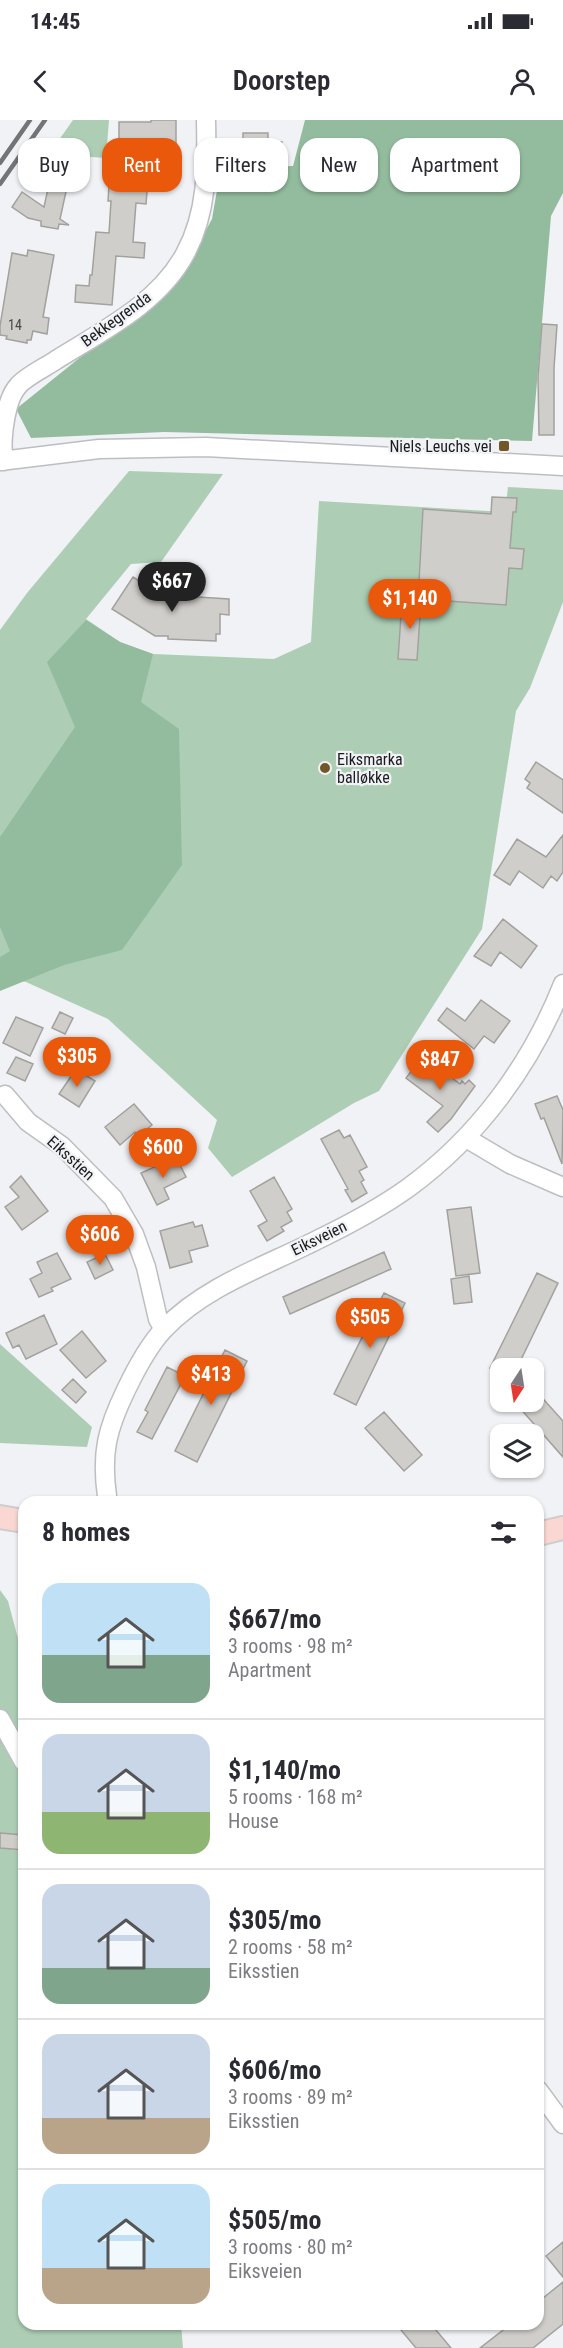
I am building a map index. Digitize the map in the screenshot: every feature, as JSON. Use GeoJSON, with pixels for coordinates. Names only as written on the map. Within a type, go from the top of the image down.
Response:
{"type":"FeatureCollection","features":[{"type":"Feature","properties":{"kind":"main road"},"geometry":{"type":"LineString","coordinates":[[0,1517],[18,1520]]}},
{"type":"Feature","properties":{"kind":"main road"},"geometry":{"type":"LineString","coordinates":[[544,1522],[563,1523]]}},
{"type":"Feature","properties":{"kind":"main road"},"geometry":{"type":"LineString","coordinates":[[544,1533],[563,1528]]}},
{"type":"Feature","properties":{"kind":"street","name":"Bekkegrenda"},"geometry":{"type":"LineString","coordinates":[[2,461],[7,412],[18,386],[150,298],[185,255],[194,234],[204,198],[206,120]]}},
{"type":"Feature","properties":{"kind":"street"},"geometry":{"type":"LineString","coordinates":[[2,461],[99,449],[206,447],[563,466]]}},
{"type":"Feature","properties":{"kind":"street","name":"Eiksveien"},"geometry":{"type":"LineString","coordinates":[[107,1496],[103,1463],[110,1428],[135,1371],[164,1329],[186,1310],[238,1278],[317,1240],[380,1206],[436,1166],[466,1138],[527,1058],[550,1015],[563,984]]}},
{"type":"Feature","properties":{"kind":"street","name":"Eiksstien"},"geometry":{"type":"LineString","coordinates":[[5,1095],[28,1122],[62,1146],[113,1198],[134,1234],[146,1267],[158,1319],[164,1329]]}},
{"type":"Feature","properties":{"kind":"street"},"geometry":{"type":"LineString","coordinates":[[466,1138],[510,1164],[563,1187]]}},
{"type":"Feature","properties":{"kind":"street"},"geometry":{"type":"LineString","coordinates":[[0,1719],[18,1751]]}},
{"type":"Feature","properties":{"kind":"street"},"geometry":{"type":"LineString","coordinates":[[544,2098],[563,2124]]}},
{"type":"Feature","properties":{"kind":"green space"},"geometry":{"type":"Polygon","coordinates":[[[73,120],[109,120],[108,138],[102,138],[102,158],[90,157],[90,138],[60,138],[73,120]]]}},
{"type":"Feature","properties":{"kind":"green space"},"geometry":{"type":"Polygon","coordinates":[[[305,120],[563,120],[563,193],[551,216],[532,441],[164,432],[31,438],[16,409],[180,277],[212,219],[217,192],[288,192],[288,166],[293,166],[300,139],[300,192],[378,192],[378,138],[300,138],[305,120]]]}},
{"type":"Feature","properties":{"kind":"green space"},"geometry":{"type":"Polygon","coordinates":[[[129,471],[223,474],[161,562],[131,564],[86,619],[120,642],[153,654],[274,659],[311,642],[319,501],[505,512],[508,487],[563,490],[563,602],[530,688],[516,711],[482,929],[379,1091],[354,1103],[232,1177],[208,1148],[217,1120],[108,1019],[26,982],[0,976],[0,630],[27,593],[129,471]]]}},
{"type":"Feature","properties":{"kind":"green space"},"geometry":{"type":"Polygon","coordinates":[[[86,620],[120,642],[153,654],[141,702],[179,729],[182,865],[122,950],[64,965],[0,991],[0,957],[10,951],[0,927],[0,837],[75,727],[47,662],[86,620]]]}},
{"type":"Feature","properties":{"kind":"green space"},"geometry":{"type":"Polygon","coordinates":[[[0,1344],[92,1427],[87,1447],[0,1443],[0,1344]]]}},
{"type":"Feature","properties":{"kind":"green space"},"geometry":{"type":"Polygon","coordinates":[[[0,1590],[8,1601],[18,1638],[18,2330],[182,2330],[183,2348],[0,2348],[0,1590]]]}},
{"type":"Feature","properties":{"kind":"building"},"geometry":{"type":"Polygon","coordinates":[[[151,120],[176,120],[176,138],[119,138],[119,122],[151,122],[151,120]]]}},
{"type":"Feature","properties":{"kind":"building"},"geometry":{"type":"Polygon","coordinates":[[[243,133],[268,133],[268,138],[243,138],[243,133]]]}},
{"type":"Feature","properties":{"kind":"building"},"geometry":{"type":"Polygon","coordinates":[[[22,192],[44,207],[47,192],[66,192],[60,219],[69,225],[59,224],[58,229],[41,226],[41,221],[28,218],[12,207],[22,192]]]}},
{"type":"Feature","properties":{"kind":"building"},"geometry":{"type":"Polygon","coordinates":[[[109,192],[147,192],[146,204],[136,203],[133,242],[145,243],[144,258],[116,256],[112,305],[75,302],[76,285],[89,286],[96,232],[109,233],[111,201],[108,201],[109,192]]]}},
{"type":"Feature","properties":{"kind":"building"},"geometry":{"type":"Polygon","coordinates":[[[28,250],[54,255],[43,317],[49,318],[47,334],[33,331],[31,340],[27,340],[27,343],[6,339],[7,336],[0,335],[0,326],[12,253],[27,256],[28,250]]]}},
{"type":"Feature","properties":{"kind":"building"},"geometry":{"type":"Polygon","coordinates":[[[542,324],[557,325],[554,368],[554,435],[539,435],[538,377],[542,324]]]}},
{"type":"Feature","properties":{"kind":"building"},"geometry":{"type":"Polygon","coordinates":[[[492,497],[517,498],[516,512],[513,512],[510,548],[524,549],[522,569],[509,568],[506,605],[418,599],[423,509],[491,514],[492,497]]]}},
{"type":"Feature","properties":{"kind":"building"},"geometry":{"type":"Polygon","coordinates":[[[133,577],[153,590],[154,587],[166,595],[229,599],[229,615],[220,614],[220,634],[216,634],[216,641],[168,639],[168,636],[155,636],[112,609],[133,577]]]}},
{"type":"Feature","properties":{"kind":"building"},"geometry":{"type":"Polygon","coordinates":[[[402,601],[421,602],[417,660],[398,659],[402,601]]]}},
{"type":"Feature","properties":{"kind":"building"},"geometry":{"type":"Polygon","coordinates":[[[536,762],[563,780],[563,813],[527,788],[530,783],[525,779],[536,762]]]}},
{"type":"Feature","properties":{"kind":"building"},"geometry":{"type":"Polygon","coordinates":[[[563,835],[563,872],[557,881],[551,876],[543,888],[519,871],[510,885],[494,875],[517,839],[546,857],[563,835]]]}},
{"type":"Feature","properties":{"kind":"building"},"geometry":{"type":"Polygon","coordinates":[[[503,919],[537,946],[521,968],[500,952],[491,966],[474,956],[503,919]]]}},
{"type":"Feature","properties":{"kind":"building"},"geometry":{"type":"Polygon","coordinates":[[[481,1000],[510,1021],[494,1043],[484,1036],[474,1049],[438,1020],[447,1008],[465,1021],[481,1000]]]}},
{"type":"Feature","properties":{"kind":"building"},"geometry":{"type":"Polygon","coordinates":[[[60,1012],[73,1018],[65,1034],[52,1028],[60,1012]]]}},
{"type":"Feature","properties":{"kind":"building"},"geometry":{"type":"Polygon","coordinates":[[[16,1017],[43,1028],[30,1056],[3,1043],[16,1017]]]}},
{"type":"Feature","properties":{"kind":"building"},"geometry":{"type":"Polygon","coordinates":[[[423,1056],[460,1084],[462,1081],[465,1084],[469,1080],[475,1086],[451,1119],[438,1132],[427,1122],[443,1106],[406,1078],[423,1056]]]}},
{"type":"Feature","properties":{"kind":"building"},"geometry":{"type":"Polygon","coordinates":[[[16,1057],[33,1064],[25,1081],[7,1073],[16,1057]]]}},
{"type":"Feature","properties":{"kind":"building"},"geometry":{"type":"Polygon","coordinates":[[[76,1069],[95,1081],[79,1107],[59,1094],[76,1069]]]}},
{"type":"Feature","properties":{"kind":"building"},"geometry":{"type":"Polygon","coordinates":[[[557,1096],[563,1110],[562,1164],[544,1118],[541,1119],[535,1104],[557,1096]]]}},
{"type":"Feature","properties":{"kind":"building"},"geometry":{"type":"Polygon","coordinates":[[[134,1104],[152,1125],[138,1136],[135,1132],[120,1145],[105,1127],[134,1104]]]}},
{"type":"Feature","properties":{"kind":"building"},"geometry":{"type":"Polygon","coordinates":[[[339,1130],[344,1138],[350,1135],[367,1167],[359,1171],[364,1180],[361,1182],[367,1193],[352,1202],[345,1190],[348,1189],[321,1139],[339,1130]]]}},
{"type":"Feature","properties":{"kind":"building"},"geometry":{"type":"Polygon","coordinates":[[[176,1157],[186,1177],[164,1188],[169,1199],[157,1205],[141,1173],[176,1157]]]}},
{"type":"Feature","properties":{"kind":"building"},"geometry":{"type":"Polygon","coordinates":[[[21,1176],[48,1211],[22,1230],[5,1207],[19,1197],[10,1187],[21,1176]]]}},
{"type":"Feature","properties":{"kind":"building"},"geometry":{"type":"Polygon","coordinates":[[[274,1177],[292,1209],[287,1212],[292,1221],[281,1227],[284,1231],[267,1241],[258,1226],[267,1221],[250,1191],[274,1177]]]}},
{"type":"Feature","properties":{"kind":"building"},"geometry":{"type":"Polygon","coordinates":[[[471,1207],[480,1273],[456,1276],[447,1210],[471,1207]]]}},
{"type":"Feature","properties":{"kind":"building"},"geometry":{"type":"Polygon","coordinates":[[[193,1222],[195,1227],[202,1225],[208,1246],[189,1251],[192,1262],[170,1268],[160,1231],[193,1222]]]}},
{"type":"Feature","properties":{"kind":"building"},"geometry":{"type":"Polygon","coordinates":[[[384,1252],[391,1269],[290,1314],[283,1297],[384,1252]]]}},
{"type":"Feature","properties":{"kind":"building"},"geometry":{"type":"Polygon","coordinates":[[[57,1253],[71,1279],[51,1288],[53,1291],[39,1297],[30,1279],[42,1273],[37,1262],[57,1253]]]}},
{"type":"Feature","properties":{"kind":"building"},"geometry":{"type":"Polygon","coordinates":[[[105,1254],[113,1270],[95,1279],[87,1262],[105,1254]]]}},
{"type":"Feature","properties":{"kind":"building"},"geometry":{"type":"Polygon","coordinates":[[[537,1273],[558,1283],[522,1358],[495,1358],[537,1273]]]}},
{"type":"Feature","properties":{"kind":"building"},"geometry":{"type":"Polygon","coordinates":[[[469,1276],[472,1302],[454,1304],[451,1279],[469,1276]]]}},
{"type":"Feature","properties":{"kind":"building"},"geometry":{"type":"Polygon","coordinates":[[[384,1293],[405,1303],[356,1405],[334,1394],[384,1293]]]}},
{"type":"Feature","properties":{"kind":"building"},"geometry":{"type":"Polygon","coordinates":[[[44,1315],[57,1344],[26,1359],[19,1345],[13,1348],[6,1333],[44,1315]]]}},
{"type":"Feature","properties":{"kind":"building"},"geometry":{"type":"Polygon","coordinates":[[[82,1331],[106,1361],[86,1378],[60,1350],[82,1331]]]}},
{"type":"Feature","properties":{"kind":"building"},"geometry":{"type":"Polygon","coordinates":[[[225,1350],[247,1361],[197,1462],[175,1451],[225,1350]]]}},
{"type":"Feature","properties":{"kind":"building"},"geometry":{"type":"Polygon","coordinates":[[[167,1367],[185,1376],[152,1439],[137,1432],[148,1412],[145,1410],[167,1367]]]}},
{"type":"Feature","properties":{"kind":"building"},"geometry":{"type":"Polygon","coordinates":[[[73,1379],[86,1392],[76,1403],[62,1390],[73,1379]]]}},
{"type":"Feature","properties":{"kind":"building"},"geometry":{"type":"Polygon","coordinates":[[[544,1400],[563,1421],[563,1457],[544,1435],[544,1424],[534,1424],[523,1412],[544,1412],[544,1400]]]}},
{"type":"Feature","properties":{"kind":"building"},"geometry":{"type":"Polygon","coordinates":[[[384,1412],[422,1455],[404,1471],[365,1428],[384,1412]]]}},
{"type":"Feature","properties":{"kind":"building"},"geometry":{"type":"Polygon","coordinates":[[[0,1833],[18,1834],[18,1850],[0,1848],[0,1833]]]}},
{"type":"Feature","properties":{"kind":"building"},"geometry":{"type":"Polygon","coordinates":[[[563,2242],[563,2277],[546,2256],[563,2242]]]}},
{"type":"Feature","properties":{"kind":"building"},"geometry":{"type":"Polygon","coordinates":[[[563,2282],[563,2324],[533,2348],[480,2348],[503,2330],[544,2330],[544,2297],[563,2282]]]}},
{"type":"Feature","properties":{"kind":"building"},"geometry":{"type":"Polygon","coordinates":[[[401,2330],[436,2330],[451,2348],[416,2348],[401,2330]]]}},
{"type":"Feature","properties":{"kind":"railway"},"geometry":{"type":"LineString","coordinates":[[0,163],[30,120]]}},
{"type":"Feature","properties":{"kind":"railway"},"geometry":{"type":"LineString","coordinates":[[0,184],[45,120]]}},
{"type":"Feature","properties":{"kind":"place","name":"Niels Leuchs vei"},"geometry":{"type":"Point","coordinates":[504,446]}},
{"type":"Feature","properties":{"kind":"place","name":"Eiksmarka balløkke"},"geometry":{"type":"Point","coordinates":[325,768]}}]}
